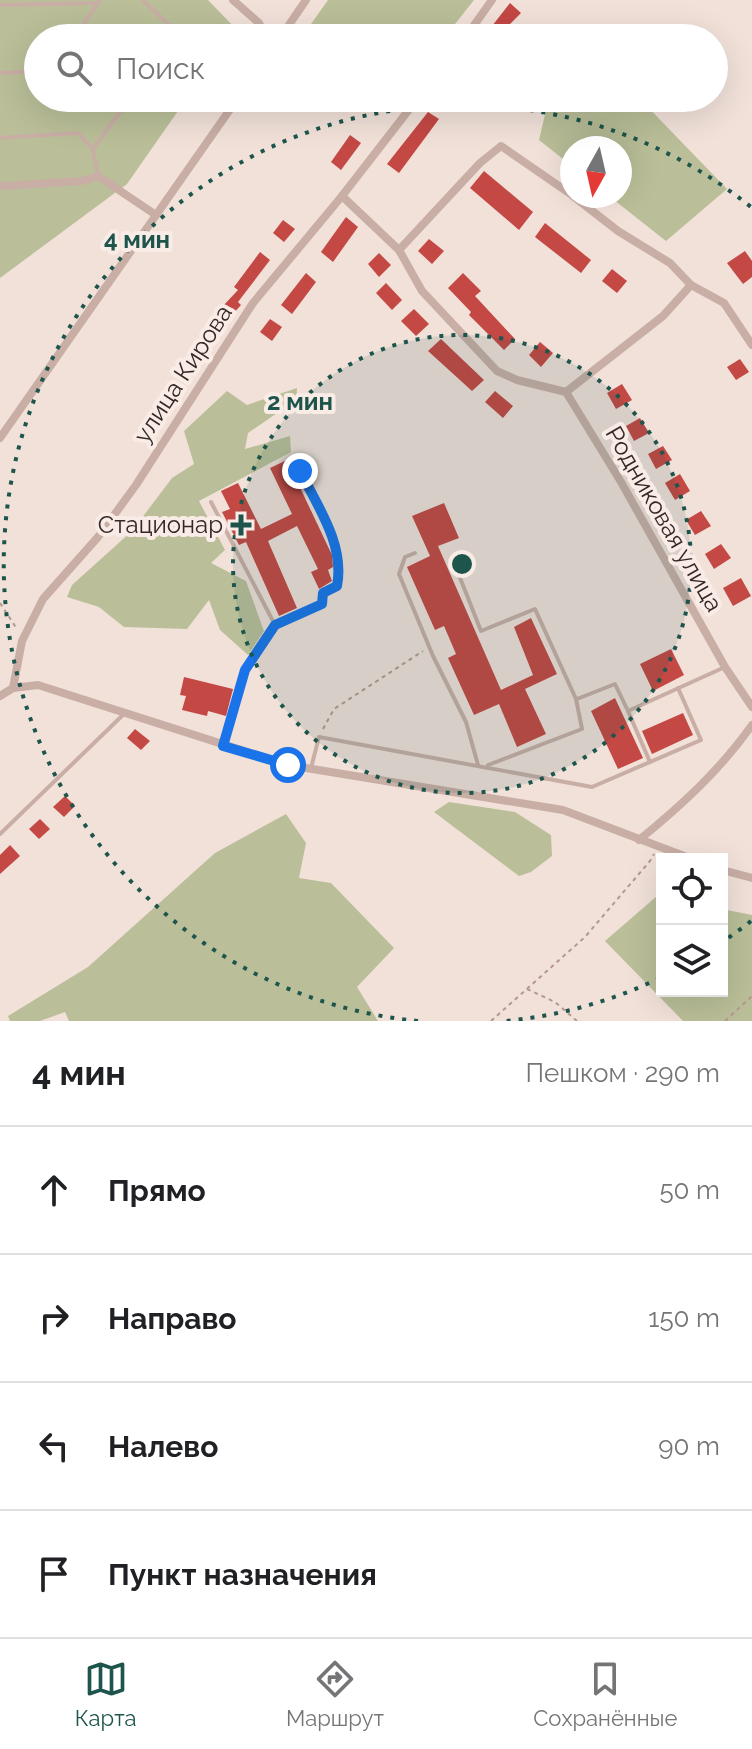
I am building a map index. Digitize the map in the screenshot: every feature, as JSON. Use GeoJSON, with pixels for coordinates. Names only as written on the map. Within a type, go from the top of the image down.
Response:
{"type":"FeatureCollection","features":[{"type":"Feature","properties":{"kind":"street"},"geometry":{"type":"LineString","coordinates":[[233,0],[259,24]]}},
{"type":"Feature","properties":{"kind":"street"},"geometry":{"type":"LineString","coordinates":[[290,24],[306,0]]}},
{"type":"Feature","properties":{"kind":"street"},"geometry":{"type":"LineString","coordinates":[[475,24],[492,0]]}},
{"type":"Feature","properties":{"kind":"street"},"geometry":{"type":"LineString","coordinates":[[0,438],[228,112]]}},
{"type":"Feature","properties":{"kind":"street","name":"улица Кирова"},"geometry":{"type":"LineString","coordinates":[[13,688],[22,641],[43,599],[98,537],[136,485],[253,303],[407,112]]}},
{"type":"Feature","properties":{"kind":"street"},"geometry":{"type":"LineString","coordinates":[[399,250],[480,163],[501,146],[560,187]]}},
{"type":"Feature","properties":{"kind":"street"},"geometry":{"type":"LineString","coordinates":[[0,186],[83,181],[98,176],[156,215]]}},
{"type":"Feature","properties":{"kind":"street"},"geometry":{"type":"LineString","coordinates":[[342,196],[399,250],[422,291],[497,371],[517,380],[566,392],[653,324],[691,285]]}},
{"type":"Feature","properties":{"kind":"street"},"geometry":{"type":"LineString","coordinates":[[588,208],[618,231],[670,263],[691,285],[724,303],[752,345]]}},
{"type":"Feature","properties":{"kind":"street","name":"Родниковая улица"},"geometry":{"type":"LineString","coordinates":[[566,392],[621,482],[725,667],[752,707]]}},
{"type":"Feature","properties":{"kind":"street"},"geometry":{"type":"LineString","coordinates":[[0,696],[13,688],[38,685],[288,765],[563,810],[674,853]]}},
{"type":"Feature","properties":{"kind":"street"},"geometry":{"type":"LineString","coordinates":[[639,840],[705,783],[731,756],[752,725]]}},
{"type":"Feature","properties":{"kind":"street"},"geometry":{"type":"LineString","coordinates":[[728,872],[752,878]]}},
{"type":"Feature","properties":{"kind":"lane"},"geometry":{"type":"LineString","coordinates":[[143,0],[168,24]]}},
{"type":"Feature","properties":{"kind":"lane"},"geometry":{"type":"LineString","coordinates":[[0,5],[99,1]]}},
{"type":"Feature","properties":{"kind":"lane"},"geometry":{"type":"LineString","coordinates":[[83,24],[99,1]]}},
{"type":"Feature","properties":{"kind":"lane"},"geometry":{"type":"LineString","coordinates":[[0,73],[24,72]]}},
{"type":"Feature","properties":{"kind":"lane"},"geometry":{"type":"LineString","coordinates":[[93,149],[120,112]]}},
{"type":"Feature","properties":{"kind":"lane"},"geometry":{"type":"LineString","coordinates":[[0,138],[78,133],[93,149],[98,176]]}},
{"type":"Feature","properties":{"kind":"lane"},"geometry":{"type":"LineString","coordinates":[[223,746],[245,670],[275,625],[322,604],[323,593],[337,586],[340,568],[336,544],[300,471]]}},
{"type":"Feature","properties":{"kind":"lane"},"geometry":{"type":"LineString","coordinates":[[211,502],[275,625]]}},
{"type":"Feature","properties":{"kind":"lane"},"geometry":{"type":"LineString","coordinates":[[415,553],[405,557],[399,574],[429,647],[466,722],[478,765]]}},
{"type":"Feature","properties":{"kind":"lane"},"geometry":{"type":"LineString","coordinates":[[453,560],[481,631],[535,609],[576,699],[582,729],[486,766]]}},
{"type":"Feature","properties":{"kind":"lane"},"geometry":{"type":"LineString","coordinates":[[628,711],[725,667]]}},
{"type":"Feature","properties":{"kind":"lane"},"geometry":{"type":"LineString","coordinates":[[576,699],[615,684],[650,762]]}},
{"type":"Feature","properties":{"kind":"lane"},"geometry":{"type":"LineString","coordinates":[[311,768],[319,737],[592,787],[701,740],[678,688]]}},
{"type":"Feature","properties":{"kind":"lane"},"geometry":{"type":"LineString","coordinates":[[0,834],[125,713]]}},
{"type":"Feature","properties":{"kind":"path"},"geometry":{"type":"LineString","coordinates":[[0,603],[22,641]]}},
{"type":"Feature","properties":{"kind":"path"},"geometry":{"type":"LineString","coordinates":[[319,737],[334,709],[429,647]]}},
{"type":"Feature","properties":{"kind":"path"},"geometry":{"type":"LineString","coordinates":[[491,1021],[585,937],[650,861],[657,847]]}},
{"type":"Feature","properties":{"kind":"path"},"geometry":{"type":"LineString","coordinates":[[525,989],[555,1002],[577,1021]]}},
{"type":"Feature","properties":{"kind":"path"},"geometry":{"type":"LineString","coordinates":[[725,1021],[752,996]]}},
{"type":"Feature","properties":{"kind":"green space"},"geometry":{"type":"Polygon","coordinates":[[[0,0],[208,0],[231,24],[24,24],[24,112],[177,112],[127,184],[0,278],[0,0]]]}},
{"type":"Feature","properties":{"kind":"green space"},"geometry":{"type":"Polygon","coordinates":[[[328,0],[474,0],[455,24],[311,24],[328,0]]]}},
{"type":"Feature","properties":{"kind":"green space"},"geometry":{"type":"Polygon","coordinates":[[[546,112],[653,112],[727,189],[666,241],[624,208],[632,208],[632,136],[560,136],[560,157],[539,140],[546,112]]]}},
{"type":"Feature","properties":{"kind":"green space"},"geometry":{"type":"Polygon","coordinates":[[[297,388],[296,411],[280,411],[248,433],[245,449],[290,436],[291,452],[199,501],[225,550],[211,563],[246,581],[264,631],[248,655],[220,630],[209,600],[187,629],[124,627],[99,607],[67,597],[72,585],[132,531],[172,478],[194,464],[184,431],[227,391],[247,405],[297,388]]]}},
{"type":"Feature","properties":{"kind":"green space"},"geometry":{"type":"Polygon","coordinates":[[[449,802],[515,812],[551,835],[552,856],[531,872],[519,876],[434,812],[449,802]]]}},
{"type":"Feature","properties":{"kind":"green space"},"geometry":{"type":"Polygon","coordinates":[[[286,814],[306,843],[299,878],[331,883],[394,948],[357,987],[378,1021],[69,1021],[65,1012],[40,1021],[10,1021],[8,1016],[88,967],[215,853],[286,814]]]}},
{"type":"Feature","properties":{"kind":"green space"},"geometry":{"type":"Polygon","coordinates":[[[656,897],[656,993],[605,941],[656,897]]]}},
{"type":"Feature","properties":{"kind":"green space"},"geometry":{"type":"Polygon","coordinates":[[[728,910],[752,915],[752,1021],[683,1021],[660,997],[728,997],[728,910]]]}},
{"type":"Feature","properties":{"kind":"building"},"geometry":{"type":"Polygon","coordinates":[[[510,3],[521,13],[510,24],[494,24],[510,3]]]}},
{"type":"Feature","properties":{"kind":"building"},"geometry":{"type":"Polygon","coordinates":[[[428,112],[439,119],[399,173],[387,164],[428,112]]]}},
{"type":"Feature","properties":{"kind":"building"},"geometry":{"type":"Polygon","coordinates":[[[350,135],[361,143],[341,170],[331,162],[350,135]]]}},
{"type":"Feature","properties":{"kind":"building"},"geometry":{"type":"Polygon","coordinates":[[[484,171],[533,212],[519,230],[470,188],[484,171]]]}},
{"type":"Feature","properties":{"kind":"building"},"geometry":{"type":"Polygon","coordinates":[[[346,217],[358,227],[333,262],[321,252],[346,217]]]}},
{"type":"Feature","properties":{"kind":"building"},"geometry":{"type":"Polygon","coordinates":[[[283,220],[295,229],[284,242],[273,233],[283,220]]]}},
{"type":"Feature","properties":{"kind":"building"},"geometry":{"type":"Polygon","coordinates":[[[545,223],[591,260],[581,273],[535,237],[545,223]]]}},
{"type":"Feature","properties":{"kind":"building"},"geometry":{"type":"Polygon","coordinates":[[[429,239],[444,251],[432,264],[418,251],[429,239]]]}},
{"type":"Feature","properties":{"kind":"building"},"geometry":{"type":"Polygon","coordinates":[[[745,251],[752,261],[752,277],[743,284],[727,263],[745,251]]]}},
{"type":"Feature","properties":{"kind":"building"},"geometry":{"type":"Polygon","coordinates":[[[260,252],[270,260],[238,302],[241,305],[233,314],[223,306],[238,290],[234,287],[260,252]]]}},
{"type":"Feature","properties":{"kind":"building"},"geometry":{"type":"Polygon","coordinates":[[[379,253],[391,265],[379,277],[368,264],[379,253]]]}},
{"type":"Feature","properties":{"kind":"building"},"geometry":{"type":"Polygon","coordinates":[[[612,269],[627,281],[617,293],[602,281],[612,269]]]}},
{"type":"Feature","properties":{"kind":"building"},"geometry":{"type":"Polygon","coordinates":[[[306,273],[316,282],[292,314],[281,305],[306,273]]]}},
{"type":"Feature","properties":{"kind":"building"},"geometry":{"type":"Polygon","coordinates":[[[463,273],[481,291],[475,296],[515,339],[504,350],[469,315],[471,312],[448,288],[463,273]]]}},
{"type":"Feature","properties":{"kind":"building"},"geometry":{"type":"Polygon","coordinates":[[[386,283],[402,300],[392,310],[376,293],[386,283]]]}},
{"type":"Feature","properties":{"kind":"building"},"geometry":{"type":"Polygon","coordinates":[[[414,309],[429,324],[416,336],[401,321],[414,309]]]}},
{"type":"Feature","properties":{"kind":"building"},"geometry":{"type":"Polygon","coordinates":[[[270,319],[282,327],[272,341],[260,332],[270,319]]]}},
{"type":"Feature","properties":{"kind":"building"},"geometry":{"type":"Polygon","coordinates":[[[441,339],[484,380],[472,391],[428,351],[441,339]]]}},
{"type":"Feature","properties":{"kind":"building"},"geometry":{"type":"Polygon","coordinates":[[[540,342],[553,353],[541,367],[529,355],[540,342]]]}},
{"type":"Feature","properties":{"kind":"building"},"geometry":{"type":"Polygon","coordinates":[[[740,359],[749,372],[736,380],[727,367],[740,359]]]}},
{"type":"Feature","properties":{"kind":"building"},"geometry":{"type":"Polygon","coordinates":[[[622,384],[632,400],[616,409],[607,393],[622,384]]]}},
{"type":"Feature","properties":{"kind":"building"},"geometry":{"type":"Polygon","coordinates":[[[495,391],[513,406],[503,418],[485,402],[495,391]]]}},
{"type":"Feature","properties":{"kind":"building"},"geometry":{"type":"Polygon","coordinates":[[[640,418],[649,433],[634,441],[626,426],[640,418]]]}},
{"type":"Feature","properties":{"kind":"building"},"geometry":{"type":"Polygon","coordinates":[[[663,446],[672,460],[656,469],[648,454],[663,446]]]}},
{"type":"Feature","properties":{"kind":"building"},"geometry":{"type":"Polygon","coordinates":[[[287,460],[332,555],[333,567],[328,570],[332,581],[319,589],[311,572],[318,569],[297,526],[268,541],[297,608],[279,616],[246,542],[239,545],[222,512],[230,509],[221,491],[238,483],[261,529],[292,514],[270,468],[287,460]]]}},
{"type":"Feature","properties":{"kind":"building"},"geometry":{"type":"Polygon","coordinates":[[[680,474],[690,491],[675,500],[665,483],[680,474]]]}},
{"type":"Feature","properties":{"kind":"building"},"geometry":{"type":"Polygon","coordinates":[[[444,503],[459,538],[438,546],[501,690],[533,675],[514,627],[531,618],[557,674],[525,689],[546,734],[517,747],[499,704],[474,715],[448,658],[456,654],[444,626],[435,630],[407,567],[430,556],[412,516],[444,503]]]}},
{"type":"Feature","properties":{"kind":"building"},"geometry":{"type":"Polygon","coordinates":[[[701,511],[711,526],[695,535],[686,520],[701,511]]]}},
{"type":"Feature","properties":{"kind":"building"},"geometry":{"type":"Polygon","coordinates":[[[721,544],[731,558],[714,569],[705,554],[721,544]]]}},
{"type":"Feature","properties":{"kind":"building"},"geometry":{"type":"Polygon","coordinates":[[[741,578],[751,596],[733,606],[723,588],[741,578]]]}},
{"type":"Feature","properties":{"kind":"building"},"geometry":{"type":"Polygon","coordinates":[[[671,649],[684,675],[653,691],[640,664],[671,649]]]}},
{"type":"Feature","properties":{"kind":"building"},"geometry":{"type":"Polygon","coordinates":[[[184,677],[233,689],[226,716],[208,711],[207,716],[182,710],[186,696],[180,695],[184,677]]]}},
{"type":"Feature","properties":{"kind":"building"},"geometry":{"type":"Polygon","coordinates":[[[615,698],[643,758],[618,769],[591,711],[615,698]]]}},
{"type":"Feature","properties":{"kind":"building"},"geometry":{"type":"Polygon","coordinates":[[[683,713],[693,735],[652,754],[642,731],[683,713]]]}},
{"type":"Feature","properties":{"kind":"building"},"geometry":{"type":"Polygon","coordinates":[[[135,729],[150,741],[141,750],[127,738],[135,729]]]}},
{"type":"Feature","properties":{"kind":"building"},"geometry":{"type":"Polygon","coordinates":[[[65,796],[75,806],[64,817],[53,807],[65,796]]]}},
{"type":"Feature","properties":{"kind":"building"},"geometry":{"type":"Polygon","coordinates":[[[40,819],[50,829],[39,839],[29,829],[40,819]]]}},
{"type":"Feature","properties":{"kind":"building"},"geometry":{"type":"Polygon","coordinates":[[[10,845],[20,856],[0,874],[0,855],[10,845]]]}},
{"type":"Feature","properties":{"kind":"place","name":"Стационар"},"geometry":{"type":"Point","coordinates":[241,525]}},
{"type":"Feature","properties":{"kind":"route"},"geometry":{"type":"LineString","coordinates":[[288,765],[223,746],[245,670],[275,625],[322,604],[323,593],[337,586],[340,568],[336,544],[300,471]]}}]}
